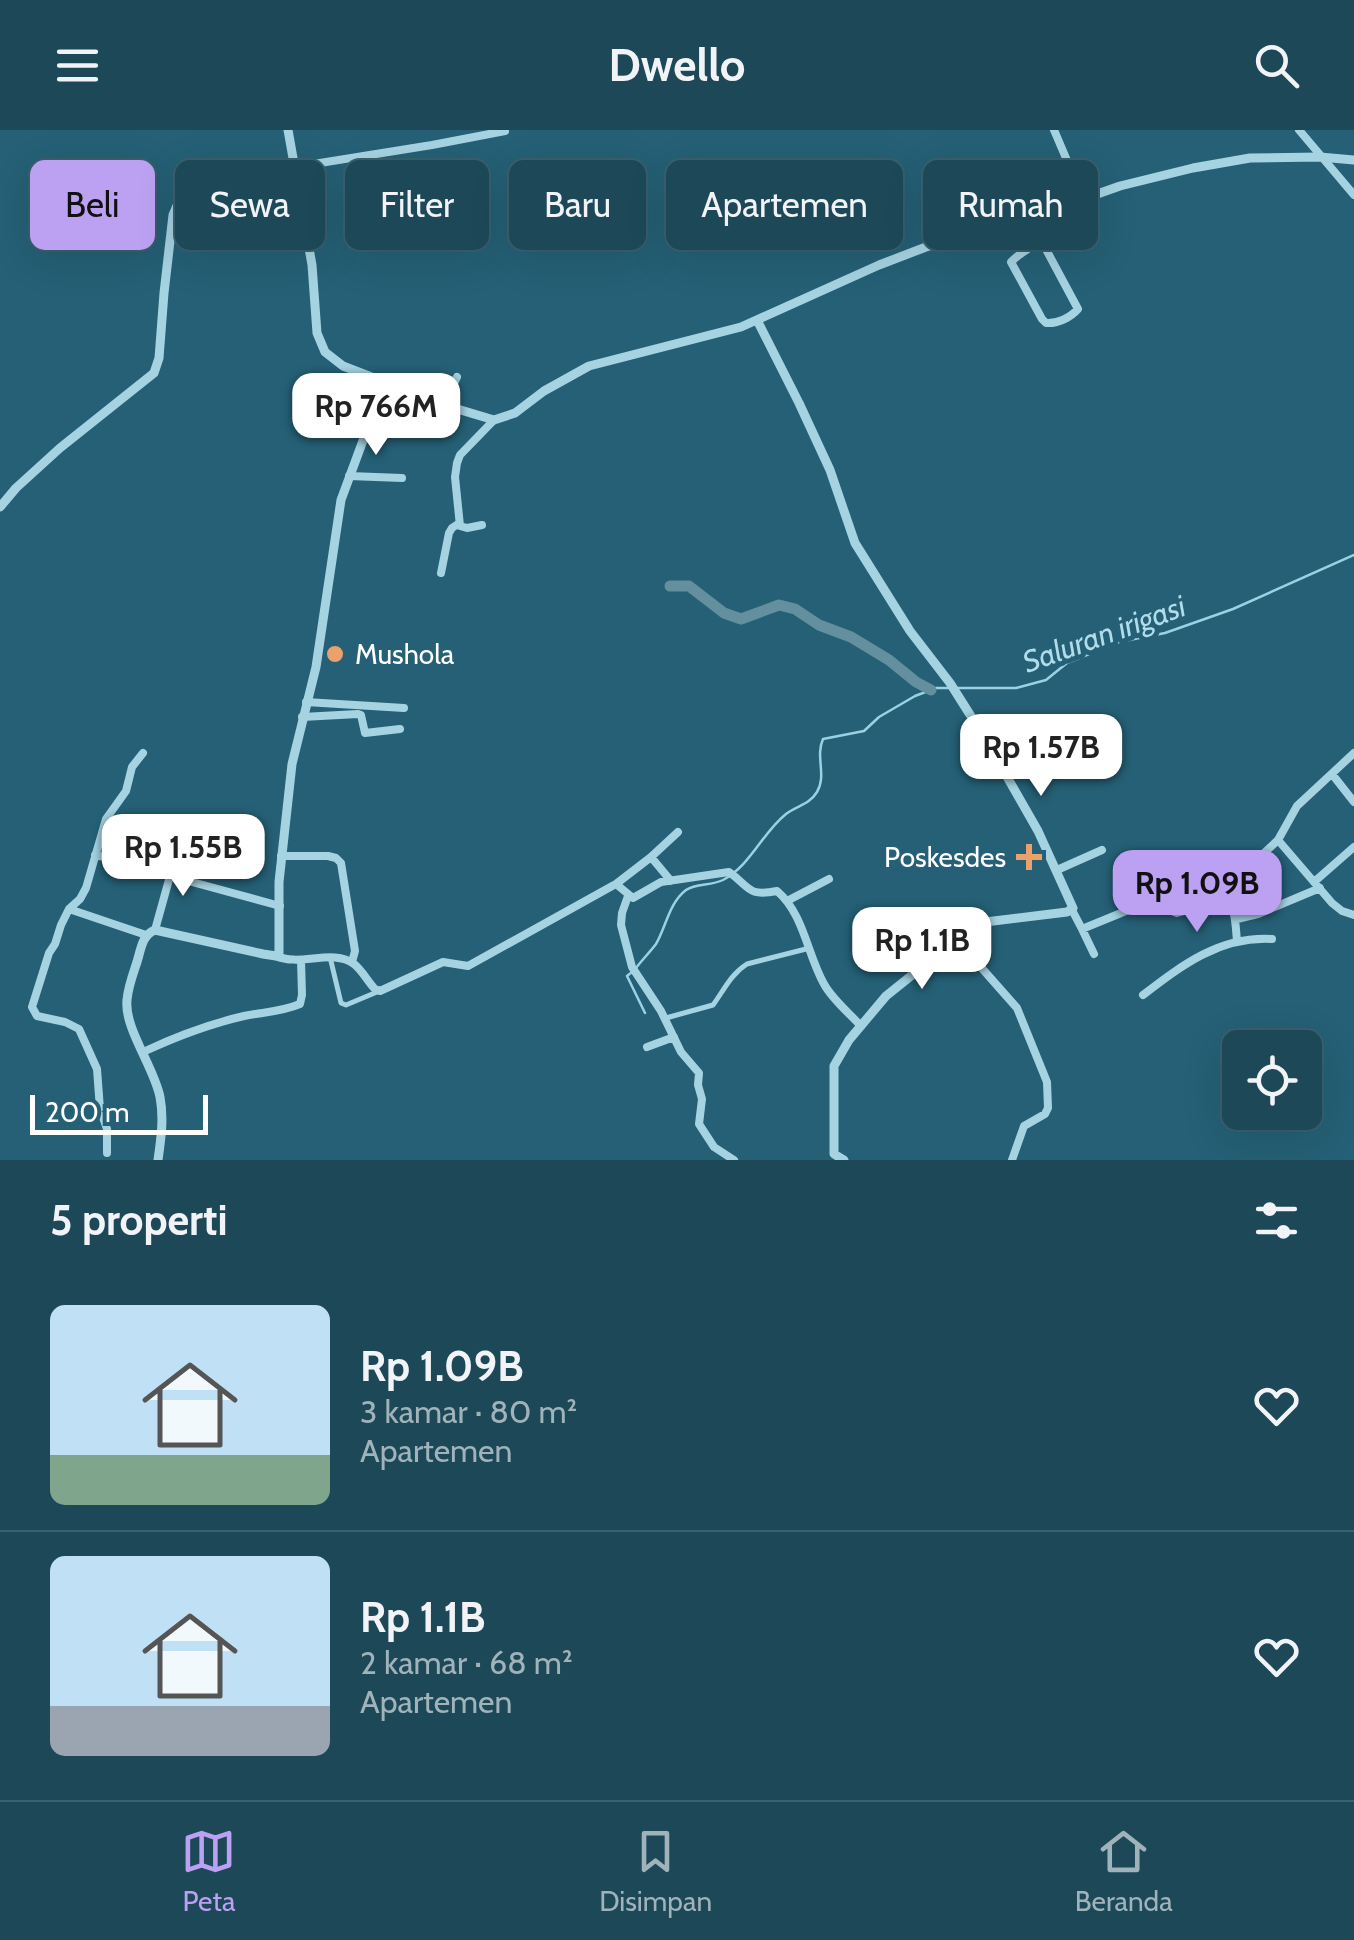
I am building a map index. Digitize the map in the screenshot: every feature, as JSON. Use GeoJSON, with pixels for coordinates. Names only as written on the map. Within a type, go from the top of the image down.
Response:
{"type":"FeatureCollection","features":[{"type":"Feature","properties":{"kind":"street"},"geometry":{"type":"LineString","coordinates":[[288,130],[294,160]]}},
{"type":"Feature","properties":{"kind":"street"},"geometry":{"type":"LineString","coordinates":[[325,162],[504,130]]}},
{"type":"Feature","properties":{"kind":"street"},"geometry":{"type":"LineString","coordinates":[[1054,130],[1067,160]]}},
{"type":"Feature","properties":{"kind":"street"},"geometry":{"type":"LineString","coordinates":[[1298,130],[1354,195]]}},
{"type":"Feature","properties":{"kind":"street"},"geometry":{"type":"LineString","coordinates":[[1098,193],[1220,163],[1270,157],[1354,160]]}},
{"type":"Feature","properties":{"kind":"street"},"geometry":{"type":"LineString","coordinates":[[0,507],[60,448],[154,372],[160,358],[175,212]]}},
{"type":"Feature","properties":{"kind":"street"},"geometry":{"type":"LineString","coordinates":[[1040,240],[1078,309],[1052,324],[1042,319],[1012,266],[1014,258],[1040,240]]}},
{"type":"Feature","properties":{"kind":"street"},"geometry":{"type":"LineString","coordinates":[[458,524],[458,458],[494,420],[515,413],[544,390],[589,366],[741,327],[923,248]]}},
{"type":"Feature","properties":{"kind":"street"},"geometry":{"type":"LineString","coordinates":[[309,250],[316,323],[321,346],[331,359],[444,405],[494,420]]}},
{"type":"Feature","properties":{"kind":"street"},"geometry":{"type":"LineString","coordinates":[[757,320],[830,470],[852,537],[910,632],[953,687],[986,740],[1056,870],[1094,954]]}},
{"type":"Feature","properties":{"kind":"street"},"geometry":{"type":"LineString","coordinates":[[444,405],[457,377]]}},
{"type":"Feature","properties":{"kind":"street"},"geometry":{"type":"LineString","coordinates":[[276,956],[280,946],[281,856],[292,764],[318,654],[341,500],[368,427],[392,385]]}},
{"type":"Feature","properties":{"kind":"street"},"geometry":{"type":"LineString","coordinates":[[350,476],[402,478]]}},
{"type":"Feature","properties":{"kind":"street"},"geometry":{"type":"LineString","coordinates":[[458,524],[464,528],[482,525]]}},
{"type":"Feature","properties":{"kind":"street"},"geometry":{"type":"LineString","coordinates":[[441,573],[449,533],[458,524]]}},
{"type":"Feature","properties":{"kind":"street"},"geometry":{"type":"LineString","coordinates":[[306,702],[404,708]]}},
{"type":"Feature","properties":{"kind":"street"},"geometry":{"type":"LineString","coordinates":[[302,718],[358,714],[362,715],[365,733],[400,729]]}},
{"type":"Feature","properties":{"kind":"street"},"geometry":{"type":"LineString","coordinates":[[986,740],[1022,724]]}},
{"type":"Feature","properties":{"kind":"street"},"geometry":{"type":"LineString","coordinates":[[107,1154],[97,1069],[79,1028],[36,1016],[32,1011],[49,954],[69,909],[84,893],[106,819],[126,791],[132,767],[143,753]]}},
{"type":"Feature","properties":{"kind":"street"},"geometry":{"type":"LineString","coordinates":[[1082,929],[1143,904],[1177,913],[1199,904],[1220,877],[1262,855],[1278,840],[1297,806],[1354,753]]}},
{"type":"Feature","properties":{"kind":"street"},"geometry":{"type":"LineString","coordinates":[[1332,774],[1354,802]]}},
{"type":"Feature","properties":{"kind":"street"},"geometry":{"type":"LineString","coordinates":[[330,958],[341,1004],[346,1005],[443,962],[468,966],[616,884],[678,832]]}},
{"type":"Feature","properties":{"kind":"street"},"geometry":{"type":"LineString","coordinates":[[1278,840],[1342,911],[1354,915]]}},
{"type":"Feature","properties":{"kind":"street"},"geometry":{"type":"LineString","coordinates":[[1237,919],[1258,914],[1317,885],[1354,847]]}},
{"type":"Feature","properties":{"kind":"street"},"geometry":{"type":"LineString","coordinates":[[1056,870],[1102,850]]}},
{"type":"Feature","properties":{"kind":"street"},"geometry":{"type":"LineString","coordinates":[[95,855],[280,906]]}},
{"type":"Feature","properties":{"kind":"street"},"geometry":{"type":"LineString","coordinates":[[281,856],[328,856],[341,863],[356,952],[352,962]]}},
{"type":"Feature","properties":{"kind":"street"},"geometry":{"type":"LineString","coordinates":[[651,857],[671,881]]}},
{"type":"Feature","properties":{"kind":"street"},"geometry":{"type":"LineString","coordinates":[[734,1160],[714,1147],[699,1124],[699,1073],[681,1052],[665,1018],[632,967],[622,912],[632,897],[671,881],[732,875],[752,892],[777,891],[786,901],[827,988],[861,1026]]}},
{"type":"Feature","properties":{"kind":"street"},"geometry":{"type":"LineString","coordinates":[[158,1160],[162,1110],[154,1072],[128,1018],[126,1003],[170,876]]}},
{"type":"Feature","properties":{"kind":"street"},"geometry":{"type":"LineString","coordinates":[[786,901],[829,879]]}},
{"type":"Feature","properties":{"kind":"street"},"geometry":{"type":"LineString","coordinates":[[616,884],[632,897]]}},
{"type":"Feature","properties":{"kind":"street"},"geometry":{"type":"LineString","coordinates":[[1213,886],[1228,898],[1237,919],[1237,942]]}},
{"type":"Feature","properties":{"kind":"street"},"geometry":{"type":"LineString","coordinates":[[69,909],[151,932],[288,960],[330,958],[352,962],[380,991]]}},
{"type":"Feature","properties":{"kind":"street"},"geometry":{"type":"LineString","coordinates":[[835,1158],[834,1066],[839,1053],[886,996],[982,920],[1072,910]]}},
{"type":"Feature","properties":{"kind":"street"},"geometry":{"type":"LineString","coordinates":[[956,938],[1018,1008],[1047,1082],[1048,1108],[1024,1126],[1012,1160]]}},
{"type":"Feature","properties":{"kind":"street"},"geometry":{"type":"LineString","coordinates":[[1143,995],[1198,954],[1237,942],[1272,939]]}},
{"type":"Feature","properties":{"kind":"street"},"geometry":{"type":"LineString","coordinates":[[665,1018],[713,1004],[747,964],[810,948]]}},
{"type":"Feature","properties":{"kind":"street"},"geometry":{"type":"LineString","coordinates":[[142,1052],[240,1017],[297,1006],[302,1000],[301,960]]}},
{"type":"Feature","properties":{"kind":"street"},"geometry":{"type":"LineString","coordinates":[[648,1047],[674,1037]]}},
{"type":"Feature","properties":{"kind":"waterway","name":"Saluran irigasi"},"geometry":{"type":"LineString","coordinates":[[956,688],[1016,688],[1046,680],[1067,663],[1119,642],[1165,633],[1233,609],[1354,555]]}},
{"type":"Feature","properties":{"kind":"waterway"},"geometry":{"type":"LineString","coordinates":[[670,586],[689,586],[724,613],[741,619],[779,605],[795,609],[819,625],[851,637],[931,690]]}},
{"type":"Feature","properties":{"kind":"waterway","name":"Saluran irigasi"},"geometry":{"type":"LineString","coordinates":[[636,968],[656,944],[680,895],[733,874],[786,814],[814,796],[820,786],[823,739],[864,731],[879,717],[915,696],[948,688]]}},
{"type":"Feature","properties":{"kind":"waterway","name":"Saluran irigasi"},"geometry":{"type":"LineString","coordinates":[[632,972],[627,976],[645,1013]]}},
{"type":"Feature","properties":{"kind":"place","name":"Mushola"},"geometry":{"type":"Point","coordinates":[335,654]}},
{"type":"Feature","properties":{"kind":"place","name":"Poskesdes"},"geometry":{"type":"Point","coordinates":[1029,857]}}]}
